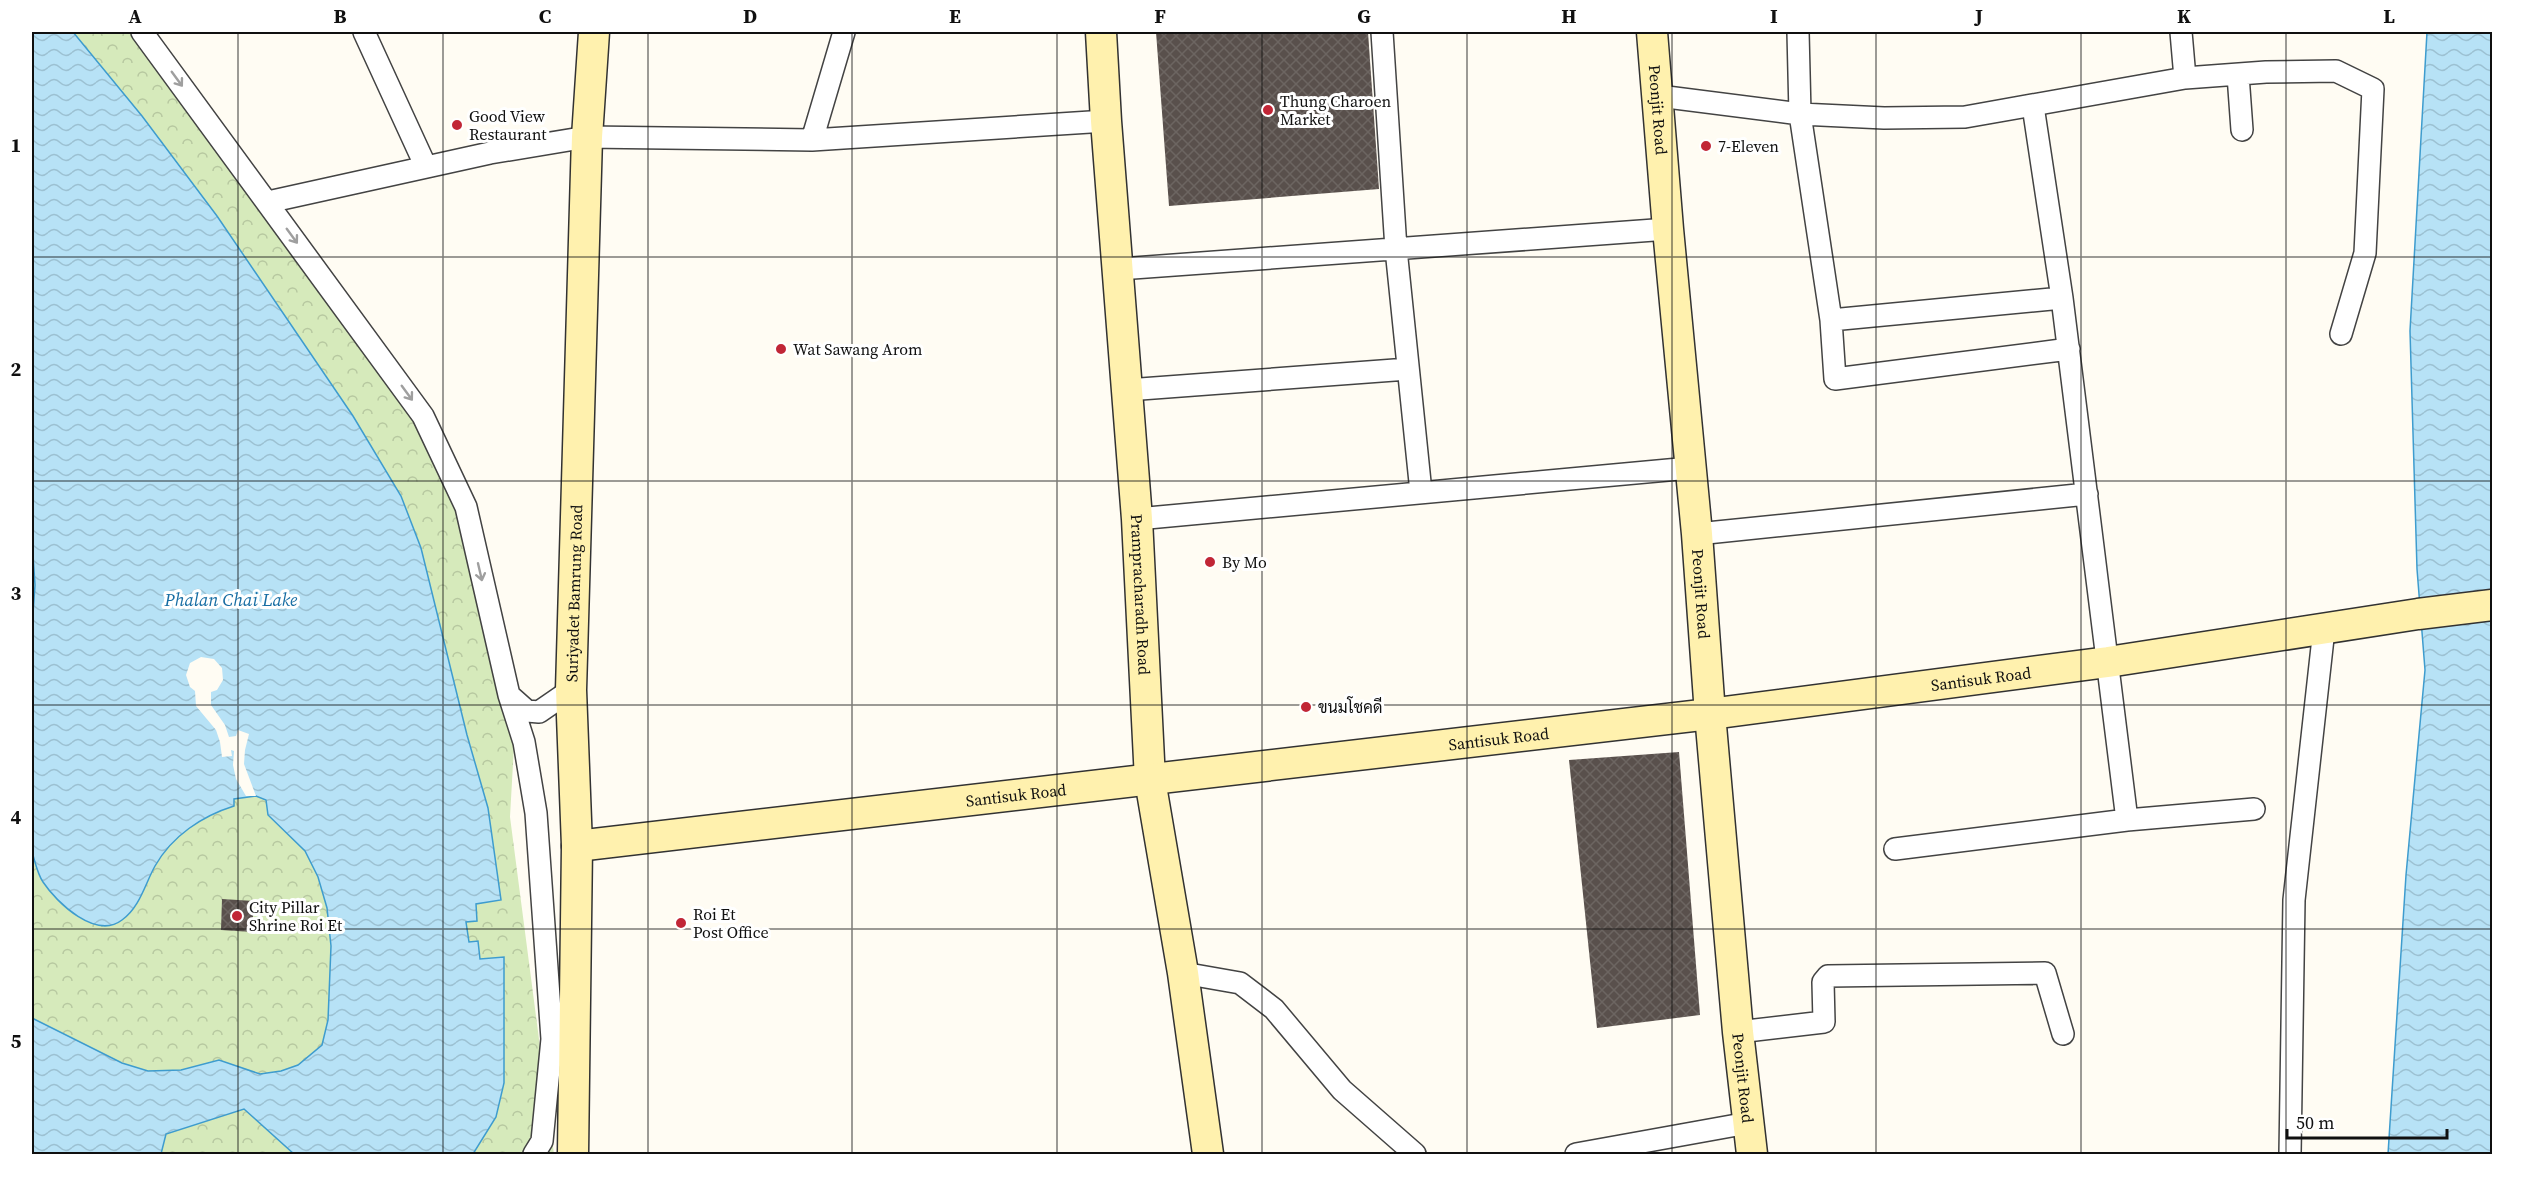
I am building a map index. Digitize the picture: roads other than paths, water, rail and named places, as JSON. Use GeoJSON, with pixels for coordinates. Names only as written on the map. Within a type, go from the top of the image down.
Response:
{"type":"FeatureCollection","features":[{"type":"Feature","properties":{"kind":"street"},"geometry":{"type":"LineString","coordinates":[[142,32],[423,416],[466,507],[509,695],[524,742],[536,813],[549,968],[552,1039],[542,1141],[534,1155]]}},
{"type":"Feature","properties":{"kind":"street"},"geometry":{"type":"LineString","coordinates":[[364,32],[426,167]]}},
{"type":"Feature","properties":{"kind":"street","name":"Suriyadet Bamrung Road"},"geometry":{"type":"LineString","coordinates":[[573,1155],[577,846],[571,690],[587,137],[594,32]]}},
{"type":"Feature","properties":{"kind":"street"},"geometry":{"type":"LineString","coordinates":[[812,140],[844,32]]}},
{"type":"Feature","properties":{"kind":"street","name":"Prampracharadh Road"},"geometry":{"type":"LineString","coordinates":[[1101,32],[1137,519],[1150,780],[1183,973],[1208,1155]]}},
{"type":"Feature","properties":{"kind":"street"},"geometry":{"type":"LineString","coordinates":[[1382,32],[1396,249],[1421,492]]}},
{"type":"Feature","properties":{"kind":"street","name":"Peonjit Road"},"geometry":{"type":"LineString","coordinates":[[1652,32],[1697,534],[1710,714],[1738,1032],[1752,1155]]}},
{"type":"Feature","properties":{"kind":"street"},"geometry":{"type":"LineString","coordinates":[[1798,32],[1800,114],[1831,320],[1835,379],[2069,349]]}},
{"type":"Feature","properties":{"kind":"street"},"geometry":{"type":"LineString","coordinates":[[2181,32],[2185,78]]}},
{"type":"Feature","properties":{"kind":"street"},"geometry":{"type":"LineString","coordinates":[[1659,96],[1800,114],[1884,118],[1965,117],[2185,78],[2336,71],[2373,90],[2365,253],[2342,334]]}},
{"type":"Feature","properties":{"kind":"street"},"geometry":{"type":"LineString","coordinates":[[2238,75],[2242,130]]}},
{"type":"Feature","properties":{"kind":"street"},"geometry":{"type":"LineString","coordinates":[[2033,106],[2069,349],[2127,820]]}},
{"type":"Feature","properties":{"kind":"street"},"geometry":{"type":"LineString","coordinates":[[267,202],[490,153],[587,137],[812,140],[1106,120]]}},
{"type":"Feature","properties":{"kind":"street"},"geometry":{"type":"LineString","coordinates":[[1119,269],[1668,229]]}},
{"type":"Feature","properties":{"kind":"street"},"geometry":{"type":"LineString","coordinates":[[1831,320],[2062,298]]}},
{"type":"Feature","properties":{"kind":"street"},"geometry":{"type":"LineString","coordinates":[[1127,390],[1408,369]]}},
{"type":"Feature","properties":{"kind":"street"},"geometry":{"type":"LineString","coordinates":[[1137,519],[1690,468]]}},
{"type":"Feature","properties":{"kind":"street"},"geometry":{"type":"LineString","coordinates":[[1697,534],[2088,494]]}},
{"type":"Feature","properties":{"kind":"street","name":"Santisuk Road"},"geometry":{"type":"LineString","coordinates":[[577,846],[1710,714],[2108,662],[2418,614],[2493,605]]}},
{"type":"Feature","properties":{"kind":"street"},"geometry":{"type":"LineString","coordinates":[[2290,1155],[2294,900],[2324,629]]}},
{"type":"Feature","properties":{"kind":"street"},"geometry":{"type":"LineString","coordinates":[[509,695],[526,711],[539,712],[571,690]]}},
{"type":"Feature","properties":{"kind":"street"},"geometry":{"type":"LineString","coordinates":[[1895,849],[2127,820],[2254,809]]}},
{"type":"Feature","properties":{"kind":"street"},"geometry":{"type":"LineString","coordinates":[[1183,973],[1240,983],[1274,1009],[1342,1090],[1415,1155]]}},
{"type":"Feature","properties":{"kind":"street"},"geometry":{"type":"LineString","coordinates":[[1738,1032],[1824,1022],[1823,982],[1828,976],[2045,973],[2063,1034]]}},
{"type":"Feature","properties":{"kind":"street"},"geometry":{"type":"LineString","coordinates":[[1576,1155],[1748,1123]]}},
{"type":"Feature","properties":{"kind":"water","name":"Phalan Chai Lake"},"geometry":{"type":"Polygon","coordinates":[[[32,32],[73,32],[142,116],[217,216],[353,416],[401,496],[421,548],[467,735],[488,808],[501,900],[476,904],[477,921],[466,922],[469,942],[478,941],[480,959],[504,957],[504,1083],[496,1117],[473,1154],[294,1154],[244,1109],[166,1134],[161,1154],[32,1154],[32,1018],[122,1063],[148,1071],[181,1070],[219,1060],[260,1074],[281,1071],[298,1065],[322,1045],[328,1020],[331,946],[327,908],[318,877],[305,851],[268,815],[266,800],[256,796],[234,799],[234,806],[199,821],[179,836],[155,866],[133,909],[122,920],[112,925],[89,922],[67,909],[43,882],[36,867],[32,852],[32,628],[35,585],[32,540],[32,32]]]}},
{"type":"Feature","properties":{"kind":"water"},"geometry":{"type":"Polygon","coordinates":[[[2427,32],[2492,32],[2492,1154],[2388,1154],[2406,875],[2425,670],[2417,569],[2410,331],[2427,32]]]}},
{"type":"Feature","properties":{"kind":"place","name":"Thung Charoen Market"},"geometry":{"type":"Point","coordinates":[1268,110]}},
{"type":"Feature","properties":{"kind":"place","name":"Good View Restaurant"},"geometry":{"type":"Point","coordinates":[457,125]}},
{"type":"Feature","properties":{"kind":"place","name":"7-Eleven"},"geometry":{"type":"Point","coordinates":[1706,146]}},
{"type":"Feature","properties":{"kind":"place","name":"Wat Sawang Arom"},"geometry":{"type":"Point","coordinates":[781,349]}},
{"type":"Feature","properties":{"kind":"place","name":"By Mo"},"geometry":{"type":"Point","coordinates":[1210,562]}},
{"type":"Feature","properties":{"kind":"place","name":"ขนมโชคดี"},"geometry":{"type":"Point","coordinates":[1306,707]}},
{"type":"Feature","properties":{"kind":"place","name":"City Pillar Shrine Roi Et"},"geometry":{"type":"Point","coordinates":[237,916]}},
{"type":"Feature","properties":{"kind":"place","name":"Roi Et Post Office"},"geometry":{"type":"Point","coordinates":[681,923]}}]}
